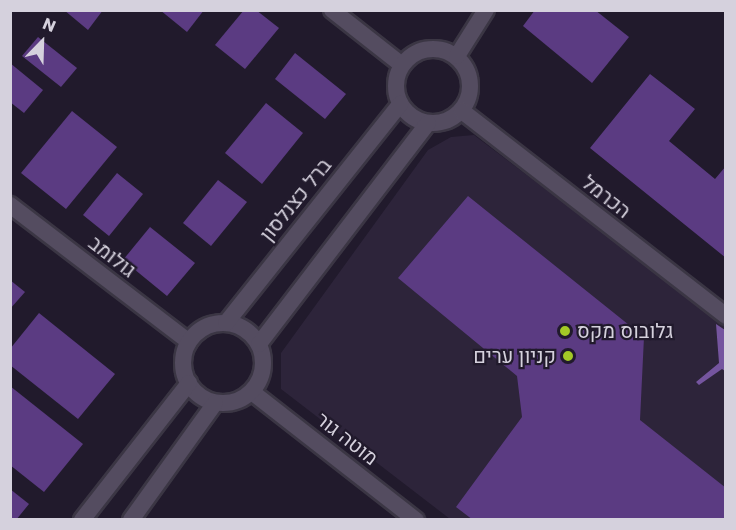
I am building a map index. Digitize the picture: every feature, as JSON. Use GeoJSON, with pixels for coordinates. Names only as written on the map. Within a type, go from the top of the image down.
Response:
{"type":"FeatureCollection","features":[{"type":"Feature","properties":{"kind":"street"},"geometry":{"type":"LineString","coordinates":[[332,10],[402,65]]}},
{"type":"Feature","properties":{"kind":"street"},"geometry":{"type":"LineString","coordinates":[[457,56],[486,10]]}},
{"type":"Feature","properties":{"kind":"street"},"geometry":{"type":"LineString","coordinates":[[434,49],[457,56],[470,76],[471,89],[462,111],[440,123],[428,123],[407,113],[400,104],[396,78],[402,65],[421,50],[434,49]]}},
{"type":"Feature","properties":{"kind":"street","name":"ברל כצנלסון"},"geometry":{"type":"LineString","coordinates":[[226,323],[400,104]]}},
{"type":"Feature","properties":{"kind":"street","name":"הכרמל"},"geometry":{"type":"LineString","coordinates":[[462,111],[726,316]]}},
{"type":"Feature","properties":{"kind":"street"},"geometry":{"type":"LineString","coordinates":[[259,344],[428,123]]}},
{"type":"Feature","properties":{"kind":"street","name":"גולומב"},"geometry":{"type":"LineString","coordinates":[[10,205],[189,342]]}},
{"type":"Feature","properties":{"kind":"street"},"geometry":{"type":"LineString","coordinates":[[226,323],[239,326],[259,344],[263,369],[252,392],[228,403],[215,403],[196,392],[189,383],[183,363],[189,342],[205,327],[226,323]]}},
{"type":"Feature","properties":{"kind":"street"},"geometry":{"type":"LineString","coordinates":[[82,519],[189,383]]}},
{"type":"Feature","properties":{"kind":"street","name":"מוטה גור"},"geometry":{"type":"LineString","coordinates":[[252,392],[416,519]]}},
{"type":"Feature","properties":{"kind":"street"},"geometry":{"type":"LineString","coordinates":[[131,519],[215,403]]}},
{"type":"Feature","properties":{"kind":"shaded area"},"geometry":{"type":"Polygon","coordinates":[[[474,135],[709,313],[725,320],[725,519],[450,519],[281,389],[281,353],[428,150],[451,137],[474,135]]]}},
{"type":"Feature","properties":{"kind":"shaded area"},"geometry":{"type":"Polygon","coordinates":[[[716,324],[725,330],[725,371],[722,369],[699,385],[696,382],[719,363],[716,324]]]}},
{"type":"Feature","properties":{"kind":"building"},"geometry":{"type":"Polygon","coordinates":[[[64,10],[103,10],[88,30],[64,10]]]}},
{"type":"Feature","properties":{"kind":"building"},"geometry":{"type":"Polygon","coordinates":[[[160,10],[204,10],[187,32],[160,10]]]}},
{"type":"Feature","properties":{"kind":"building"},"geometry":{"type":"Polygon","coordinates":[[[244,10],[256,10],[279,28],[245,69],[215,45],[244,10]]]}},
{"type":"Feature","properties":{"kind":"building"},"geometry":{"type":"Polygon","coordinates":[[[535,10],[595,10],[629,37],[592,83],[523,26],[535,10]]]}},
{"type":"Feature","properties":{"kind":"building"},"geometry":{"type":"Polygon","coordinates":[[[38,37],[77,68],[61,87],[22,56],[38,37]]]}},
{"type":"Feature","properties":{"kind":"building"},"geometry":{"type":"Polygon","coordinates":[[[295,53],[346,94],[325,119],[275,79],[295,53]]]}},
{"type":"Feature","properties":{"kind":"building"},"geometry":{"type":"Polygon","coordinates":[[[10,63],[43,90],[24,113],[10,102],[10,63]]]}},
{"type":"Feature","properties":{"kind":"building"},"geometry":{"type":"Polygon","coordinates":[[[650,74],[695,109],[669,141],[715,179],[726,166],[726,258],[590,148],[650,74]]]}},
{"type":"Feature","properties":{"kind":"building"},"geometry":{"type":"Polygon","coordinates":[[[266,103],[303,133],[262,184],[225,153],[266,103]]]}},
{"type":"Feature","properties":{"kind":"building"},"geometry":{"type":"Polygon","coordinates":[[[72,111],[117,147],[66,209],[21,173],[72,111]]]}},
{"type":"Feature","properties":{"kind":"building"},"geometry":{"type":"Polygon","coordinates":[[[117,173],[143,194],[109,236],[83,215],[117,173]]]}},
{"type":"Feature","properties":{"kind":"building"},"geometry":{"type":"Polygon","coordinates":[[[218,180],[247,202],[211,246],[183,223],[218,180]]]}},
{"type":"Feature","properties":{"kind":"building","name":"קניון ערים"},"geometry":{"type":"Polygon","coordinates":[[[468,196],[644,337],[640,420],[726,488],[726,520],[473,520],[456,507],[522,417],[517,376],[398,278],[468,196]]]}},
{"type":"Feature","properties":{"kind":"building"},"geometry":{"type":"Polygon","coordinates":[[[150,227],[195,263],[167,296],[123,260],[150,227]]]}},
{"type":"Feature","properties":{"kind":"building"},"geometry":{"type":"Polygon","coordinates":[[[10,280],[25,292],[10,309],[10,280]]]}},
{"type":"Feature","properties":{"kind":"building"},"geometry":{"type":"Polygon","coordinates":[[[39,313],[115,374],[78,419],[10,365],[10,349],[39,313]]]}},
{"type":"Feature","properties":{"kind":"building"},"geometry":{"type":"Polygon","coordinates":[[[10,386],[83,444],[44,492],[10,465],[10,386]]]}},
{"type":"Feature","properties":{"kind":"building"},"geometry":{"type":"Polygon","coordinates":[[[10,489],[29,504],[16,520],[10,520],[10,489]]]}},
{"type":"Feature","properties":{"kind":"place","name":"גלובוס מקס"},"geometry":{"type":"Point","coordinates":[565,331]}},
{"type":"Feature","properties":{"kind":"place","name":"קניון ערים"},"geometry":{"type":"Point","coordinates":[568,356]}}]}
